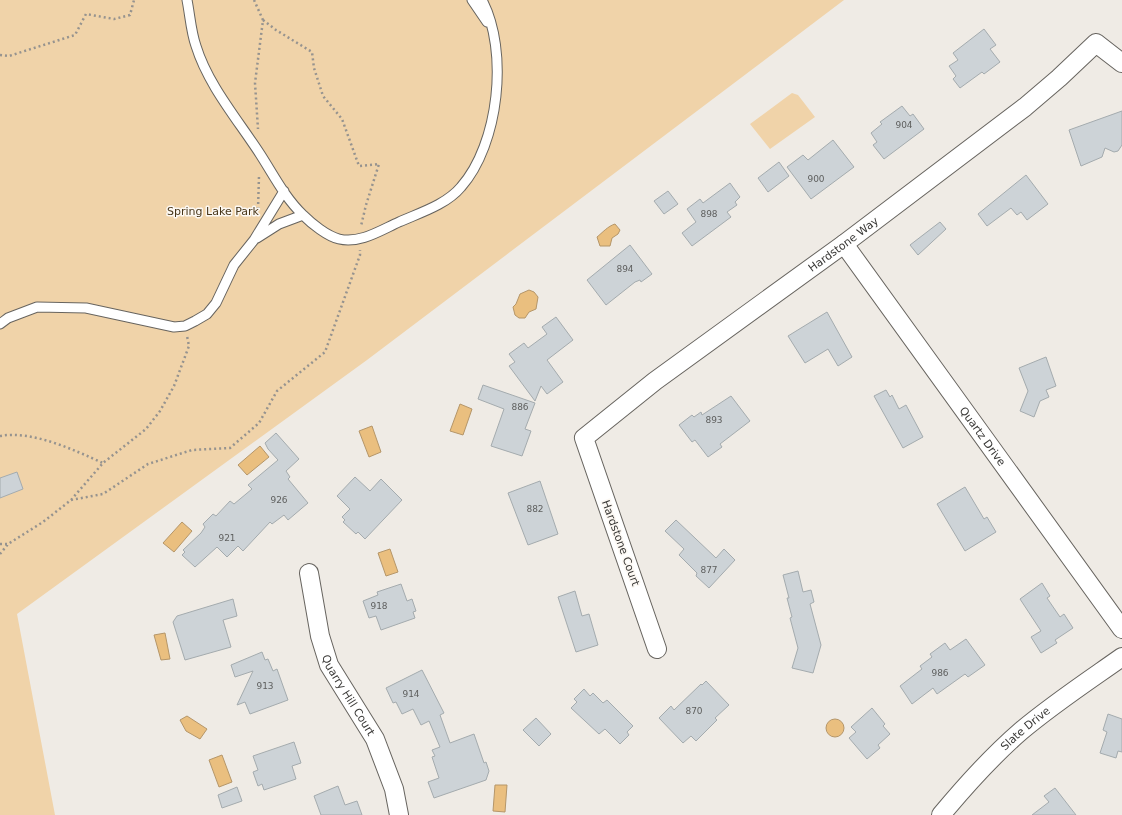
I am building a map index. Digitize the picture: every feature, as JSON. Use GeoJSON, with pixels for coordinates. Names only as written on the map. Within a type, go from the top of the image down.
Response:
{"type":"FeatureCollection","features":[{"type":"Feature","properties":{"kind":"street","name":"Hardstone Way"},"geometry":{"type":"LineString","coordinates":[[584,438],[655,382],[844,244],[1025,107],[1059,78],[1096,43],[1122,62]]}},
{"type":"Feature","properties":{"kind":"street","name":"Quartz Drive"},"geometry":{"type":"LineString","coordinates":[[844,244],[1122,629]]}},
{"type":"Feature","properties":{"kind":"street","name":"Hardstone Court"},"geometry":{"type":"LineString","coordinates":[[584,438],[657,649]]}},
{"type":"Feature","properties":{"kind":"street","name":"Quarry Hill Court"},"geometry":{"type":"LineString","coordinates":[[309,573],[320,636],[329,665],[375,739],[394,789],[399,815]]}},
{"type":"Feature","properties":{"kind":"street","name":"Slate Drive"},"geometry":{"type":"LineString","coordinates":[[941,815],[973,777],[1020,732],[1050,708],[1122,657]]}},
{"type":"Feature","properties":{"kind":"lane"},"geometry":{"type":"LineString","coordinates":[[187,0],[196,46],[211,78],[284,191],[303,215],[328,234],[340,240],[361,239],[441,202],[460,188],[474,169],[487,141],[495,106],[496,71],[494,33],[482,0]]}},
{"type":"Feature","properties":{"kind":"lane"},"geometry":{"type":"LineString","coordinates":[[472,0],[494,33]]}},
{"type":"Feature","properties":{"kind":"lane"},"geometry":{"type":"LineString","coordinates":[[0,324],[8,318],[36,307],[86,308],[174,327],[184,326],[207,314],[216,303],[234,265],[254,240],[284,191]]}},
{"type":"Feature","properties":{"kind":"lane"},"geometry":{"type":"LineString","coordinates":[[254,240],[279,224],[303,215]]}},
{"type":"Feature","properties":{"kind":"path"},"geometry":{"type":"LineString","coordinates":[[0,55],[9,56],[75,35],[86,14],[114,19],[130,15],[134,0]]}},
{"type":"Feature","properties":{"kind":"path"},"geometry":{"type":"LineString","coordinates":[[254,0],[263,20],[276,30],[312,52],[314,68],[323,96],[342,118],[359,166],[379,164],[366,205],[361,231]]}},
{"type":"Feature","properties":{"kind":"path"},"geometry":{"type":"LineString","coordinates":[[258,214],[260,154],[255,83],[263,20]]}},
{"type":"Feature","properties":{"kind":"path"},"geometry":{"type":"LineString","coordinates":[[72,500],[103,494],[148,464],[192,450],[230,448],[259,423],[277,391],[325,352],[360,255],[361,248]]}},
{"type":"Feature","properties":{"kind":"path"},"geometry":{"type":"LineString","coordinates":[[0,554],[8,544],[43,522],[72,500],[103,463],[146,429],[160,411],[174,386],[189,346],[184,326]]}},
{"type":"Feature","properties":{"kind":"path"},"geometry":{"type":"LineString","coordinates":[[0,436],[14,433],[67,447],[103,463]]}},
{"type":"Feature","properties":{"kind":"path"},"geometry":{"type":"LineString","coordinates":[[0,544],[8,544]]}},
{"type":"Feature","properties":{"kind":"green space","name":"Spring Lake Park"},"geometry":{"type":"Polygon","coordinates":[[[0,0],[844,0],[367,360],[17,614],[55,815],[0,815],[0,0]]]}},
{"type":"Feature","properties":{"kind":"green space"},"geometry":{"type":"Polygon","coordinates":[[[792,93],[798,95],[815,117],[770,149],[750,124],[792,93]]]}},
{"type":"Feature","properties":{"kind":"shaded area"},"geometry":{"type":"Polygon","coordinates":[[[615,224],[620,230],[618,234],[612,238],[610,246],[600,246],[597,237],[615,224]]]}},
{"type":"Feature","properties":{"kind":"shaded area"},"geometry":{"type":"Polygon","coordinates":[[[529,290],[534,292],[538,297],[536,309],[529,312],[525,318],[519,318],[515,315],[513,307],[516,304],[520,294],[529,290]]]}},
{"type":"Feature","properties":{"kind":"shaded area"},"geometry":{"type":"Polygon","coordinates":[[[460,404],[472,409],[463,435],[450,431],[460,404]]]}},
{"type":"Feature","properties":{"kind":"shaded area"},"geometry":{"type":"Polygon","coordinates":[[[372,426],[381,452],[369,457],[359,431],[372,426]]]}},
{"type":"Feature","properties":{"kind":"shaded area"},"geometry":{"type":"Polygon","coordinates":[[[260,446],[269,457],[247,475],[238,465],[260,446]]]}},
{"type":"Feature","properties":{"kind":"shaded area"},"geometry":{"type":"Polygon","coordinates":[[[182,522],[192,531],[174,552],[163,543],[182,522]]]}},
{"type":"Feature","properties":{"kind":"shaded area"},"geometry":{"type":"Polygon","coordinates":[[[390,549],[398,572],[386,576],[378,553],[390,549]]]}},
{"type":"Feature","properties":{"kind":"shaded area"},"geometry":{"type":"Polygon","coordinates":[[[165,633],[170,659],[161,660],[154,635],[165,633]]]}},
{"type":"Feature","properties":{"kind":"shaded area"},"geometry":{"type":"Polygon","coordinates":[[[187,716],[207,729],[200,739],[186,731],[180,720],[187,716]]]}},
{"type":"Feature","properties":{"kind":"shaded area"},"geometry":{"type":"Polygon","coordinates":[[[835,719],[841,722],[844,728],[841,734],[835,737],[829,734],[826,728],[829,722],[835,719]]]}},
{"type":"Feature","properties":{"kind":"shaded area"},"geometry":{"type":"Polygon","coordinates":[[[222,755],[232,782],[219,787],[209,760],[222,755]]]}},
{"type":"Feature","properties":{"kind":"shaded area"},"geometry":{"type":"Polygon","coordinates":[[[495,785],[507,785],[505,812],[493,811],[495,785]]]}},
{"type":"Feature","properties":{"kind":"building"},"geometry":{"type":"Polygon","coordinates":[[[984,29],[996,45],[990,49],[1000,62],[984,74],[982,72],[960,88],[953,79],[956,76],[949,66],[958,60],[953,53],[984,29]]]}},
{"type":"Feature","properties":{"kind":"building"},"geometry":{"type":"Polygon","coordinates":[[[902,106],[910,116],[913,114],[924,129],[884,159],[873,145],[877,142],[871,133],[882,124],[880,122],[902,106]]]}},
{"type":"Feature","properties":{"kind":"building"},"geometry":{"type":"Polygon","coordinates":[[[1122,111],[1122,145],[1118,151],[1114,152],[1105,148],[1102,157],[1081,166],[1069,130],[1122,111]]]}},
{"type":"Feature","properties":{"kind":"building"},"geometry":{"type":"Polygon","coordinates":[[[833,140],[854,167],[811,199],[787,167],[803,155],[808,160],[833,140]]]}},
{"type":"Feature","properties":{"kind":"building"},"geometry":{"type":"Polygon","coordinates":[[[779,162],[789,176],[768,192],[758,178],[779,162]]]}},
{"type":"Feature","properties":{"kind":"building"},"geometry":{"type":"Polygon","coordinates":[[[1026,175],[1048,204],[1027,220],[1021,212],[1017,215],[1011,208],[987,226],[978,214],[1026,175]]]}},
{"type":"Feature","properties":{"kind":"building"},"geometry":{"type":"Polygon","coordinates":[[[730,183],[740,197],[735,202],[737,205],[727,212],[731,217],[692,246],[682,233],[696,222],[687,209],[700,199],[703,203],[730,183]]]}},
{"type":"Feature","properties":{"kind":"building"},"geometry":{"type":"Polygon","coordinates":[[[668,191],[678,204],[664,214],[654,201],[668,191]]]}},
{"type":"Feature","properties":{"kind":"building"},"geometry":{"type":"Polygon","coordinates":[[[940,222],[946,229],[918,255],[910,245],[940,222]]]}},
{"type":"Feature","properties":{"kind":"building"},"geometry":{"type":"Polygon","coordinates":[[[630,245],[652,274],[641,282],[640,280],[635,282],[606,305],[587,280],[630,245]]]}},
{"type":"Feature","properties":{"kind":"building"},"geometry":{"type":"Polygon","coordinates":[[[827,312],[852,357],[838,366],[828,349],[805,363],[788,336],[827,312]]]}},
{"type":"Feature","properties":{"kind":"building"},"geometry":{"type":"Polygon","coordinates":[[[556,317],[573,340],[547,360],[563,382],[547,394],[541,386],[535,401],[509,366],[515,362],[509,354],[524,343],[528,348],[547,334],[542,327],[556,317]]]}},
{"type":"Feature","properties":{"kind":"building"},"geometry":{"type":"Polygon","coordinates":[[[1046,357],[1056,386],[1046,390],[1049,397],[1040,401],[1034,417],[1020,411],[1028,391],[1019,368],[1046,357]]]}},
{"type":"Feature","properties":{"kind":"building"},"geometry":{"type":"Polygon","coordinates":[[[483,385],[535,403],[525,429],[531,431],[522,456],[491,446],[504,409],[478,399],[483,385]]]}},
{"type":"Feature","properties":{"kind":"building"},"geometry":{"type":"Polygon","coordinates":[[[886,390],[890,397],[892,395],[899,409],[906,405],[923,437],[903,448],[874,396],[886,390]]]}},
{"type":"Feature","properties":{"kind":"building"},"geometry":{"type":"Polygon","coordinates":[[[731,396],[750,421],[720,444],[722,447],[708,457],[695,440],[692,442],[679,425],[692,415],[694,417],[701,412],[702,415],[731,396]]]}},
{"type":"Feature","properties":{"kind":"building"},"geometry":{"type":"Polygon","coordinates":[[[276,433],[299,459],[286,471],[290,477],[288,479],[308,503],[288,520],[284,515],[272,524],[270,522],[243,551],[238,546],[227,557],[217,547],[195,567],[182,555],[185,552],[183,550],[201,533],[205,527],[203,524],[213,514],[216,516],[230,501],[234,504],[252,489],[248,485],[278,460],[268,449],[265,443],[276,433]]]}},
{"type":"Feature","properties":{"kind":"building"},"geometry":{"type":"Polygon","coordinates":[[[17,472],[23,489],[0,498],[0,478],[17,472]]]}},
{"type":"Feature","properties":{"kind":"building"},"geometry":{"type":"Polygon","coordinates":[[[355,477],[370,491],[381,479],[402,500],[365,539],[358,532],[356,534],[343,522],[345,520],[342,517],[350,509],[337,496],[355,477]]]}},
{"type":"Feature","properties":{"kind":"building"},"geometry":{"type":"Polygon","coordinates":[[[540,481],[558,534],[528,545],[508,493],[540,481]]]}},
{"type":"Feature","properties":{"kind":"building"},"geometry":{"type":"Polygon","coordinates":[[[965,487],[984,519],[987,517],[996,532],[965,551],[937,504],[965,487]]]}},
{"type":"Feature","properties":{"kind":"building"},"geometry":{"type":"Polygon","coordinates":[[[676,520],[716,558],[724,549],[735,560],[709,588],[696,576],[697,573],[679,555],[684,549],[665,531],[676,520]]]}},
{"type":"Feature","properties":{"kind":"building"},"geometry":{"type":"Polygon","coordinates":[[[798,571],[803,592],[811,590],[814,602],[810,604],[821,645],[813,673],[792,668],[798,648],[790,618],[792,617],[787,598],[789,598],[783,575],[798,571]]]}},
{"type":"Feature","properties":{"kind":"building"},"geometry":{"type":"Polygon","coordinates":[[[1042,583],[1050,596],[1047,598],[1060,617],[1064,614],[1073,628],[1055,640],[1057,643],[1041,653],[1031,637],[1041,631],[1020,599],[1042,583]]]}},
{"type":"Feature","properties":{"kind":"building"},"geometry":{"type":"Polygon","coordinates":[[[401,584],[407,601],[412,599],[416,611],[413,612],[415,618],[381,630],[376,616],[369,618],[363,601],[378,595],[377,592],[401,584]]]}},
{"type":"Feature","properties":{"kind":"building"},"geometry":{"type":"Polygon","coordinates":[[[575,591],[582,616],[589,614],[598,645],[576,652],[558,597],[575,591]]]}},
{"type":"Feature","properties":{"kind":"building"},"geometry":{"type":"Polygon","coordinates":[[[233,599],[237,616],[223,620],[231,647],[185,660],[173,622],[177,616],[233,599]]]}},
{"type":"Feature","properties":{"kind":"building"},"geometry":{"type":"Polygon","coordinates":[[[966,639],[985,665],[968,677],[965,674],[937,694],[933,688],[912,704],[900,686],[922,669],[920,666],[932,657],[930,654],[945,643],[950,650],[966,639]]]}},
{"type":"Feature","properties":{"kind":"building"},"geometry":{"type":"Polygon","coordinates":[[[262,652],[265,660],[268,659],[273,671],[277,669],[288,700],[250,714],[245,702],[237,705],[253,671],[235,677],[231,665],[262,652]]]}},
{"type":"Feature","properties":{"kind":"building"},"geometry":{"type":"Polygon","coordinates":[[[422,670],[444,713],[440,715],[450,743],[474,734],[484,763],[486,762],[489,771],[486,780],[434,798],[428,782],[439,778],[432,757],[435,756],[432,750],[440,747],[429,721],[421,725],[413,709],[402,714],[396,702],[393,703],[386,688],[422,670]]]}},
{"type":"Feature","properties":{"kind":"building"},"geometry":{"type":"Polygon","coordinates":[[[706,681],[729,705],[715,718],[717,720],[696,741],[691,736],[683,743],[659,718],[671,706],[674,710],[706,681]]]}},
{"type":"Feature","properties":{"kind":"building"},"geometry":{"type":"Polygon","coordinates":[[[584,689],[590,696],[593,693],[603,703],[607,700],[633,726],[627,732],[629,735],[620,744],[605,729],[599,734],[571,708],[577,702],[574,699],[584,689]]]}},
{"type":"Feature","properties":{"kind":"building"},"geometry":{"type":"Polygon","coordinates":[[[872,708],[885,724],[883,726],[890,734],[878,745],[880,748],[867,759],[849,738],[856,732],[851,727],[872,708]]]}},
{"type":"Feature","properties":{"kind":"building"},"geometry":{"type":"Polygon","coordinates":[[[1108,714],[1122,719],[1122,752],[1118,751],[1116,758],[1100,753],[1107,732],[1103,730],[1108,714]]]}},
{"type":"Feature","properties":{"kind":"building"},"geometry":{"type":"Polygon","coordinates":[[[536,718],[551,734],[539,746],[523,730],[536,718]]]}},
{"type":"Feature","properties":{"kind":"building"},"geometry":{"type":"Polygon","coordinates":[[[294,742],[301,763],[292,766],[296,779],[264,790],[262,784],[258,786],[253,772],[258,770],[253,756],[294,742]]]}},
{"type":"Feature","properties":{"kind":"building"},"geometry":{"type":"Polygon","coordinates":[[[338,786],[345,805],[357,801],[362,815],[321,815],[314,796],[338,786]]]}},
{"type":"Feature","properties":{"kind":"building"},"geometry":{"type":"Polygon","coordinates":[[[237,787],[242,801],[222,808],[218,795],[237,787]]]}},
{"type":"Feature","properties":{"kind":"building"},"geometry":{"type":"Polygon","coordinates":[[[1055,788],[1076,815],[1032,815],[1049,802],[1044,796],[1055,788]]]}}]}
